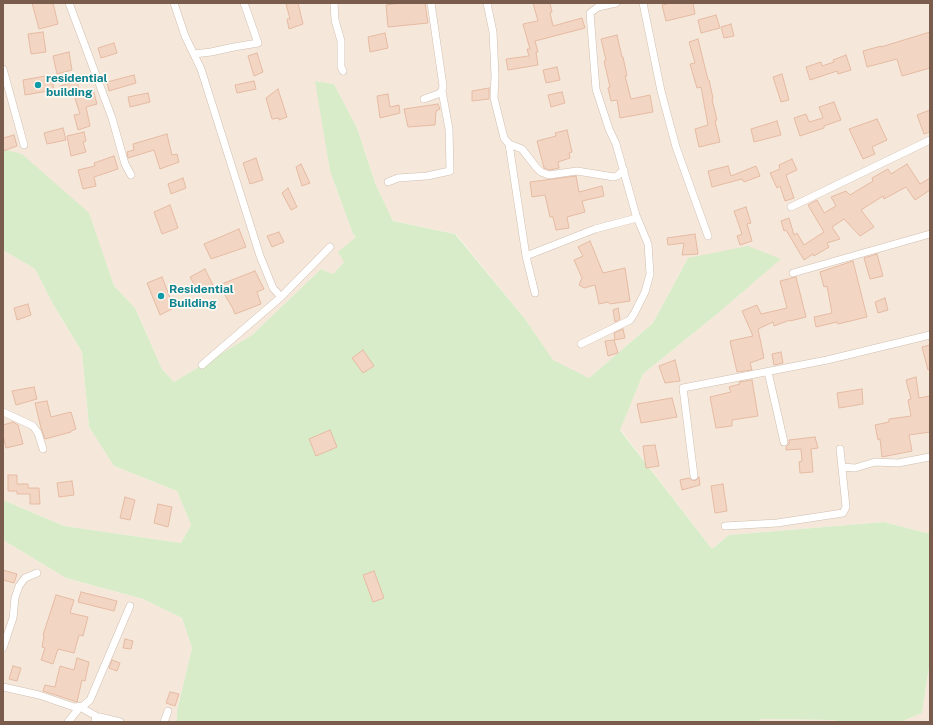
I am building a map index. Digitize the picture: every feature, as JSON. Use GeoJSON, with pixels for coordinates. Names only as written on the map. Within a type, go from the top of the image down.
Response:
{"type":"FeatureCollection","features":[{"type":"Feature","properties":{"kind":"street"},"geometry":{"type":"LineString","coordinates":[[69,3],[112,118],[125,164],[131,175]]}},
{"type":"Feature","properties":{"kind":"street"},"geometry":{"type":"LineString","coordinates":[[174,3],[185,36],[201,69],[260,256],[273,288],[281,297]]}},
{"type":"Feature","properties":{"kind":"street"},"geometry":{"type":"LineString","coordinates":[[194,54],[258,43],[244,3]]}},
{"type":"Feature","properties":{"kind":"street"},"geometry":{"type":"LineString","coordinates":[[334,3],[335,20],[341,42],[341,67],[343,71]]}},
{"type":"Feature","properties":{"kind":"street"},"geometry":{"type":"LineString","coordinates":[[388,182],[398,178],[427,176],[450,171],[449,130],[430,3]]}},
{"type":"Feature","properties":{"kind":"street"},"geometry":{"type":"LineString","coordinates":[[487,3],[492,32],[495,76],[494,98],[504,138],[509,144],[522,149],[536,167],[549,175],[577,171],[614,177],[624,170]]}},
{"type":"Feature","properties":{"kind":"street"},"geometry":{"type":"LineString","coordinates":[[581,344],[630,320],[645,292],[650,274],[648,250],[644,233],[596,89],[590,13],[598,7],[616,3]]}},
{"type":"Feature","properties":{"kind":"street"},"geometry":{"type":"LineString","coordinates":[[642,3],[661,91],[674,140],[708,236]]}},
{"type":"Feature","properties":{"kind":"street"},"geometry":{"type":"LineString","coordinates":[[3,69],[24,145]]}},
{"type":"Feature","properties":{"kind":"street"},"geometry":{"type":"LineString","coordinates":[[424,99],[438,94],[442,90]]}},
{"type":"Feature","properties":{"kind":"street"},"geometry":{"type":"LineString","coordinates":[[791,207],[930,140]]}},
{"type":"Feature","properties":{"kind":"street"},"geometry":{"type":"LineString","coordinates":[[509,144],[526,256],[535,293]]}},
{"type":"Feature","properties":{"kind":"street"},"geometry":{"type":"LineString","coordinates":[[526,256],[595,229],[638,218]]}},
{"type":"Feature","properties":{"kind":"street"},"geometry":{"type":"LineString","coordinates":[[794,273],[930,234]]}},
{"type":"Feature","properties":{"kind":"street"},"geometry":{"type":"LineString","coordinates":[[202,365],[281,297],[330,247]]}},
{"type":"Feature","properties":{"kind":"street"},"geometry":{"type":"LineString","coordinates":[[694,476],[683,388],[828,360],[930,335]]}},
{"type":"Feature","properties":{"kind":"street"},"geometry":{"type":"LineString","coordinates":[[768,372],[784,442]]}},
{"type":"Feature","properties":{"kind":"street"},"geometry":{"type":"LineString","coordinates":[[3,412],[33,426],[38,433],[43,448]]}},
{"type":"Feature","properties":{"kind":"street"},"geometry":{"type":"LineString","coordinates":[[725,526],[777,523],[843,513],[846,507],[840,449]]}},
{"type":"Feature","properties":{"kind":"street"},"geometry":{"type":"LineString","coordinates":[[842,467],[855,468],[875,462],[898,463],[930,457]]}},
{"type":"Feature","properties":{"kind":"street"},"geometry":{"type":"LineString","coordinates":[[3,648],[14,612],[15,598],[19,586],[25,578],[37,572]]}},
{"type":"Feature","properties":{"kind":"street"},"geometry":{"type":"LineString","coordinates":[[68,722],[80,707],[88,703],[90,700],[130,606]]}},
{"type":"Feature","properties":{"kind":"street"},"geometry":{"type":"LineString","coordinates":[[3,687],[39,695],[74,707],[80,707],[96,716],[96,722]]}},
{"type":"Feature","properties":{"kind":"street"},"geometry":{"type":"LineString","coordinates":[[164,722],[168,712]]}},
{"type":"Feature","properties":{"kind":"street"},"geometry":{"type":"LineString","coordinates":[[96,722],[100,717],[120,722]]}},
{"type":"Feature","properties":{"kind":"shaded area"},"geometry":{"type":"Polygon","coordinates":[[[3,3],[930,3],[930,532],[926,533],[884,522],[729,535],[712,549],[620,429],[643,374],[717,314],[780,259],[688,258],[653,323],[589,378],[553,361],[525,319],[456,234],[393,221],[375,183],[357,128],[334,84],[316,81],[330,171],[353,234],[356,237],[344,262],[333,274],[321,269],[252,335],[174,382],[162,369],[135,308],[114,286],[88,213],[3,149],[3,3]]]}},
{"type":"Feature","properties":{"kind":"shaded area"},"geometry":{"type":"Polygon","coordinates":[[[3,250],[35,269],[53,304],[82,352],[89,427],[114,466],[177,491],[191,525],[181,543],[64,526],[3,500],[3,250]]]}},
{"type":"Feature","properties":{"kind":"shaded area"},"geometry":{"type":"Polygon","coordinates":[[[3,540],[66,578],[143,599],[182,618],[192,648],[177,711],[177,722],[3,722],[3,540]]]}},
{"type":"Feature","properties":{"kind":"shaded area"},"geometry":{"type":"Polygon","coordinates":[[[930,661],[930,722],[900,722],[922,713],[930,661]]]}},
{"type":"Feature","properties":{"kind":"shaded area"},"geometry":{"type":"Polygon","coordinates":[[[760,719],[833,720],[843,722],[758,722],[760,719]]]}},
{"type":"Feature","properties":{"kind":"green space"},"geometry":{"type":"Polygon","coordinates":[[[315,81],[334,84],[357,128],[375,183],[393,221],[455,234],[525,319],[553,360],[589,378],[653,323],[688,258],[748,246],[781,259],[717,314],[643,374],[620,430],[712,549],[729,535],[884,522],[926,533],[930,532],[930,661],[922,713],[900,722],[843,722],[833,720],[760,719],[758,722],[177,722],[177,711],[192,648],[182,618],[143,599],[66,578],[3,540],[3,500],[64,526],[181,543],[191,525],[177,491],[114,466],[89,427],[82,352],[53,304],[35,269],[3,250],[3,149],[22,154],[89,213],[114,286],[135,308],[162,369],[174,382],[252,335],[321,269],[333,274],[344,262],[338,252],[356,237],[353,234],[330,171],[315,81]]]}},
{"type":"Feature","properties":{"kind":"building"},"geometry":{"type":"Polygon","coordinates":[[[32,3],[53,3],[58,24],[39,29],[32,3]]]}},
{"type":"Feature","properties":{"kind":"building"},"geometry":{"type":"Polygon","coordinates":[[[298,3],[303,24],[289,29],[287,19],[290,19],[286,4],[298,3]]]}},
{"type":"Feature","properties":{"kind":"building"},"geometry":{"type":"Polygon","coordinates":[[[425,3],[428,23],[388,27],[386,5],[425,3]]]}},
{"type":"Feature","properties":{"kind":"building"},"geometry":{"type":"Polygon","coordinates":[[[533,3],[550,3],[552,12],[550,13],[553,26],[582,18],[585,28],[535,41],[538,52],[536,52],[538,65],[508,70],[506,59],[529,56],[527,49],[530,49],[523,24],[538,21],[533,3]]]}},
{"type":"Feature","properties":{"kind":"building"},"geometry":{"type":"Polygon","coordinates":[[[671,3],[693,3],[695,14],[666,21],[662,5],[671,3]]]}},
{"type":"Feature","properties":{"kind":"building"},"geometry":{"type":"Polygon","coordinates":[[[716,15],[720,28],[701,33],[698,20],[716,15]]]}},
{"type":"Feature","properties":{"kind":"building"},"geometry":{"type":"Polygon","coordinates":[[[731,24],[734,36],[724,38],[721,27],[731,24]]]}},
{"type":"Feature","properties":{"kind":"building"},"geometry":{"type":"Polygon","coordinates":[[[43,32],[46,52],[31,54],[28,34],[43,32]]]}},
{"type":"Feature","properties":{"kind":"building"},"geometry":{"type":"Polygon","coordinates":[[[930,32],[930,68],[902,76],[897,59],[867,67],[863,51],[930,32]]]}},
{"type":"Feature","properties":{"kind":"building"},"geometry":{"type":"Polygon","coordinates":[[[385,33],[388,48],[370,52],[368,37],[385,33]]]}},
{"type":"Feature","properties":{"kind":"building"},"geometry":{"type":"Polygon","coordinates":[[[617,35],[631,99],[650,95],[653,112],[620,118],[617,100],[611,101],[608,88],[610,87],[604,61],[606,60],[601,39],[617,35]]]}},
{"type":"Feature","properties":{"kind":"building"},"geometry":{"type":"Polygon","coordinates":[[[698,39],[713,98],[717,120],[715,121],[720,142],[699,147],[695,129],[708,125],[701,87],[697,88],[690,64],[695,63],[689,42],[698,39]]]}},
{"type":"Feature","properties":{"kind":"building","name":"Residential Building"},"geometry":{"type":"Polygon","coordinates":[[[114,43],[117,53],[101,58],[98,48],[114,43]]]}},
{"type":"Feature","properties":{"kind":"building","name":"Residential Building"},"geometry":{"type":"Polygon","coordinates":[[[69,52],[72,70],[57,74],[53,56],[69,52]]]}},
{"type":"Feature","properties":{"kind":"building"},"geometry":{"type":"Polygon","coordinates":[[[257,53],[263,72],[254,76],[248,56],[257,53]]]}},
{"type":"Feature","properties":{"kind":"building"},"geometry":{"type":"Polygon","coordinates":[[[846,55],[851,70],[838,74],[837,71],[810,80],[806,67],[821,62],[822,66],[834,62],[833,60],[846,55]]]}},
{"type":"Feature","properties":{"kind":"building"},"geometry":{"type":"Polygon","coordinates":[[[557,67],[560,80],[546,83],[543,70],[557,67]]]}},
{"type":"Feature","properties":{"kind":"building"},"geometry":{"type":"Polygon","coordinates":[[[782,74],[789,100],[781,102],[773,77],[782,74]]]}},
{"type":"Feature","properties":{"kind":"building","name":"residential building"},"geometry":{"type":"Polygon","coordinates":[[[51,75],[54,90],[25,95],[23,80],[51,75]]]}},
{"type":"Feature","properties":{"kind":"building","name":"Residential Building"},"geometry":{"type":"Polygon","coordinates":[[[134,75],[136,83],[109,91],[107,82],[134,75]]]}},
{"type":"Feature","properties":{"kind":"building"},"geometry":{"type":"Polygon","coordinates":[[[77,81],[80,92],[93,89],[97,104],[86,107],[90,126],[78,130],[74,115],[80,114],[73,92],[63,95],[60,86],[77,81]]]}},
{"type":"Feature","properties":{"kind":"building"},"geometry":{"type":"Polygon","coordinates":[[[254,81],[256,89],[237,93],[235,85],[254,81]]]}},
{"type":"Feature","properties":{"kind":"building"},"geometry":{"type":"Polygon","coordinates":[[[489,88],[489,99],[472,101],[472,91],[489,88]]]}},
{"type":"Feature","properties":{"kind":"building"},"geometry":{"type":"Polygon","coordinates":[[[278,89],[287,117],[279,120],[279,118],[272,119],[266,98],[278,89]]]}},
{"type":"Feature","properties":{"kind":"building"},"geometry":{"type":"Polygon","coordinates":[[[562,92],[565,103],[551,107],[548,95],[562,92]]]}},
{"type":"Feature","properties":{"kind":"building","name":"Residential Building"},"geometry":{"type":"Polygon","coordinates":[[[148,93],[150,102],[130,107],[128,97],[148,93]]]}},
{"type":"Feature","properties":{"kind":"building"},"geometry":{"type":"Polygon","coordinates":[[[388,94],[390,107],[399,105],[400,113],[380,118],[377,96],[388,94]]]}},
{"type":"Feature","properties":{"kind":"building"},"geometry":{"type":"Polygon","coordinates":[[[834,102],[841,120],[824,126],[824,128],[800,136],[794,118],[806,114],[809,122],[823,118],[819,107],[834,102]]]}},
{"type":"Feature","properties":{"kind":"building"},"geometry":{"type":"Polygon","coordinates":[[[438,104],[440,109],[436,111],[435,125],[408,127],[404,109],[438,104]]]}},
{"type":"Feature","properties":{"kind":"building"},"geometry":{"type":"Polygon","coordinates":[[[930,110],[930,132],[924,134],[917,115],[930,110]]]}},
{"type":"Feature","properties":{"kind":"building"},"geometry":{"type":"Polygon","coordinates":[[[877,119],[887,140],[872,147],[875,154],[863,159],[849,129],[877,119]]]}},
{"type":"Feature","properties":{"kind":"building"},"geometry":{"type":"Polygon","coordinates":[[[777,121],[781,135],[754,142],[751,129],[777,121]]]}},
{"type":"Feature","properties":{"kind":"building","name":"Residential Building"},"geometry":{"type":"Polygon","coordinates":[[[63,128],[66,140],[47,144],[44,133],[63,128]]]}},
{"type":"Feature","properties":{"kind":"building"},"geometry":{"type":"Polygon","coordinates":[[[567,130],[572,152],[569,153],[570,158],[558,162],[559,168],[550,170],[544,168],[537,141],[556,136],[555,133],[567,130]]]}},
{"type":"Feature","properties":{"kind":"building"},"geometry":{"type":"Polygon","coordinates":[[[84,132],[86,141],[83,142],[86,152],[71,156],[67,136],[84,132]]]}},
{"type":"Feature","properties":{"kind":"building"},"geometry":{"type":"Polygon","coordinates":[[[167,134],[172,155],[177,154],[179,162],[160,169],[154,150],[128,158],[127,152],[134,150],[133,144],[167,134]]]}},
{"type":"Feature","properties":{"kind":"building"},"geometry":{"type":"Polygon","coordinates":[[[14,135],[17,146],[3,151],[3,138],[14,135]]]}},
{"type":"Feature","properties":{"kind":"building"},"geometry":{"type":"Polygon","coordinates":[[[114,156],[118,169],[94,177],[96,186],[83,189],[78,170],[95,166],[94,163],[114,156]]]}},
{"type":"Feature","properties":{"kind":"building"},"geometry":{"type":"Polygon","coordinates":[[[256,158],[263,180],[250,184],[243,163],[256,158]]]}},
{"type":"Feature","properties":{"kind":"building"},"geometry":{"type":"Polygon","coordinates":[[[792,159],[797,170],[786,175],[794,198],[785,201],[780,186],[777,188],[770,173],[780,169],[779,165],[792,159]]]}},
{"type":"Feature","properties":{"kind":"building"},"geometry":{"type":"Polygon","coordinates":[[[301,164],[310,183],[302,186],[296,167],[301,164]]]}},
{"type":"Feature","properties":{"kind":"building"},"geometry":{"type":"Polygon","coordinates":[[[907,164],[920,184],[930,178],[930,190],[915,200],[906,187],[884,199],[883,196],[861,210],[874,227],[860,236],[844,219],[832,227],[840,239],[827,243],[829,247],[804,260],[786,230],[784,231],[781,221],[789,218],[794,235],[797,233],[804,245],[824,232],[808,205],[817,200],[824,213],[836,206],[831,197],[846,191],[850,195],[873,181],[872,178],[888,169],[891,174],[907,164]]]}},
{"type":"Feature","properties":{"kind":"building"},"geometry":{"type":"Polygon","coordinates":[[[728,166],[731,176],[756,166],[760,176],[744,182],[742,179],[712,187],[708,171],[728,166]]]}},
{"type":"Feature","properties":{"kind":"building"},"geometry":{"type":"Polygon","coordinates":[[[576,176],[579,192],[602,186],[604,196],[582,201],[585,212],[567,217],[569,228],[556,230],[553,217],[550,217],[545,195],[532,197],[530,182],[576,176]]]}},
{"type":"Feature","properties":{"kind":"building"},"geometry":{"type":"Polygon","coordinates":[[[183,178],[186,188],[171,194],[168,184],[183,178]]]}},
{"type":"Feature","properties":{"kind":"building"},"geometry":{"type":"Polygon","coordinates":[[[288,188],[297,207],[291,210],[282,193],[288,188]]]}},
{"type":"Feature","properties":{"kind":"building"},"geometry":{"type":"Polygon","coordinates":[[[170,205],[178,228],[162,234],[154,212],[170,205]]]}},
{"type":"Feature","properties":{"kind":"building"},"geometry":{"type":"Polygon","coordinates":[[[746,207],[751,223],[747,224],[752,241],[740,245],[737,236],[742,234],[734,211],[746,207]]]}},
{"type":"Feature","properties":{"kind":"building"},"geometry":{"type":"Polygon","coordinates":[[[239,229],[246,247],[211,259],[204,244],[239,229]]]}},
{"type":"Feature","properties":{"kind":"building"},"geometry":{"type":"Polygon","coordinates":[[[279,232],[284,242],[272,247],[267,236],[279,232]]]}},
{"type":"Feature","properties":{"kind":"building"},"geometry":{"type":"Polygon","coordinates":[[[695,234],[698,254],[682,255],[684,243],[668,245],[667,238],[695,234]]]}},
{"type":"Feature","properties":{"kind":"building"},"geometry":{"type":"Polygon","coordinates":[[[590,241],[603,273],[625,268],[630,301],[599,304],[595,285],[584,288],[579,285],[582,278],[574,260],[583,256],[578,247],[590,241]]]}},
{"type":"Feature","properties":{"kind":"building"},"geometry":{"type":"Polygon","coordinates":[[[877,254],[883,276],[870,279],[864,258],[877,254]]]}},
{"type":"Feature","properties":{"kind":"building"},"geometry":{"type":"Polygon","coordinates":[[[853,261],[867,317],[838,324],[837,322],[816,327],[814,317],[832,313],[827,286],[824,287],[820,272],[853,261]]]}},
{"type":"Feature","properties":{"kind":"building","name":"Residential Building"},"geometry":{"type":"Polygon","coordinates":[[[205,269],[213,285],[199,293],[190,277],[205,269]]]}},
{"type":"Feature","properties":{"kind":"building"},"geometry":{"type":"Polygon","coordinates":[[[255,271],[264,289],[257,292],[261,304],[235,314],[219,285],[255,271]]]}},
{"type":"Feature","properties":{"kind":"building","name":"Residential Building"},"geometry":{"type":"Polygon","coordinates":[[[162,277],[174,308],[160,315],[147,283],[162,277]]]}},
{"type":"Feature","properties":{"kind":"building"},"geometry":{"type":"Polygon","coordinates":[[[796,277],[806,317],[790,320],[774,326],[773,322],[758,329],[764,358],[750,363],[752,370],[737,372],[730,341],[753,336],[742,311],[757,305],[761,314],[787,308],[780,281],[796,277]]]}},
{"type":"Feature","properties":{"kind":"building"},"geometry":{"type":"Polygon","coordinates":[[[885,298],[888,310],[878,313],[875,302],[885,298]]]}},
{"type":"Feature","properties":{"kind":"building"},"geometry":{"type":"Polygon","coordinates":[[[28,304],[31,315],[17,320],[14,308],[28,304]]]}},
{"type":"Feature","properties":{"kind":"building"},"geometry":{"type":"Polygon","coordinates":[[[618,308],[620,319],[615,322],[613,310],[618,308]]]}},
{"type":"Feature","properties":{"kind":"building"},"geometry":{"type":"Polygon","coordinates":[[[623,329],[625,338],[615,340],[614,333],[623,329]]]}},
{"type":"Feature","properties":{"kind":"building"},"geometry":{"type":"Polygon","coordinates":[[[614,340],[618,353],[608,356],[605,341],[614,340]]]}},
{"type":"Feature","properties":{"kind":"building"},"geometry":{"type":"Polygon","coordinates":[[[930,345],[930,369],[928,370],[922,347],[930,345]]]}},
{"type":"Feature","properties":{"kind":"building"},"geometry":{"type":"Polygon","coordinates":[[[363,350],[374,366],[363,373],[352,358],[363,350]]]}},
{"type":"Feature","properties":{"kind":"building"},"geometry":{"type":"Polygon","coordinates":[[[781,352],[783,363],[774,365],[772,354],[781,352]]]}},
{"type":"Feature","properties":{"kind":"building"},"geometry":{"type":"Polygon","coordinates":[[[675,360],[680,381],[665,383],[659,366],[675,360]]]}},
{"type":"Feature","properties":{"kind":"building"},"geometry":{"type":"Polygon","coordinates":[[[916,377],[919,398],[930,396],[930,432],[909,435],[912,451],[882,457],[880,439],[878,440],[875,425],[889,422],[889,419],[911,416],[908,400],[911,399],[906,380],[916,377]]]}},
{"type":"Feature","properties":{"kind":"building"},"geometry":{"type":"Polygon","coordinates":[[[752,380],[758,416],[732,420],[732,426],[716,428],[710,397],[731,392],[729,387],[740,384],[739,382],[752,380]]]}},
{"type":"Feature","properties":{"kind":"building"},"geometry":{"type":"Polygon","coordinates":[[[34,387],[37,399],[16,405],[12,391],[34,387]]]}},
{"type":"Feature","properties":{"kind":"building"},"geometry":{"type":"Polygon","coordinates":[[[862,389],[863,404],[839,408],[837,393],[862,389]]]}},
{"type":"Feature","properties":{"kind":"building"},"geometry":{"type":"Polygon","coordinates":[[[672,398],[677,417],[641,423],[637,404],[672,398]]]}},
{"type":"Feature","properties":{"kind":"building"},"geometry":{"type":"Polygon","coordinates":[[[47,401],[51,417],[71,412],[76,429],[71,432],[45,439],[35,403],[47,401]]]}},
{"type":"Feature","properties":{"kind":"building"},"geometry":{"type":"Polygon","coordinates":[[[13,422],[18,425],[23,444],[6,448],[3,435],[3,425],[13,422]]]}},
{"type":"Feature","properties":{"kind":"building"},"geometry":{"type":"Polygon","coordinates":[[[330,430],[337,447],[316,456],[309,439],[330,430]]]}},
{"type":"Feature","properties":{"kind":"building"},"geometry":{"type":"Polygon","coordinates":[[[815,437],[818,448],[811,449],[813,472],[800,473],[799,462],[802,461],[801,449],[786,450],[786,447],[789,444],[789,440],[815,437]]]}},
{"type":"Feature","properties":{"kind":"building"},"geometry":{"type":"Polygon","coordinates":[[[655,445],[659,466],[646,468],[643,446],[655,445]]]}},
{"type":"Feature","properties":{"kind":"building"},"geometry":{"type":"Polygon","coordinates":[[[8,475],[17,475],[17,484],[28,484],[28,488],[39,488],[40,504],[30,504],[30,494],[17,494],[17,491],[8,491],[8,475]]]}},
{"type":"Feature","properties":{"kind":"building"},"geometry":{"type":"Polygon","coordinates":[[[699,477],[700,485],[682,490],[680,480],[689,478],[695,481],[699,477]]]}},
{"type":"Feature","properties":{"kind":"building"},"geometry":{"type":"Polygon","coordinates":[[[72,481],[74,495],[59,497],[57,483],[72,481]]]}},
{"type":"Feature","properties":{"kind":"building"},"geometry":{"type":"Polygon","coordinates":[[[723,484],[727,511],[715,513],[711,486],[723,484]]]}},
{"type":"Feature","properties":{"kind":"building"},"geometry":{"type":"Polygon","coordinates":[[[125,497],[135,500],[130,520],[120,518],[125,497]]]}},
{"type":"Feature","properties":{"kind":"building"},"geometry":{"type":"Polygon","coordinates":[[[158,504],[172,507],[168,527],[154,523],[158,504]]]}},
{"type":"Feature","properties":{"kind":"building"},"geometry":{"type":"Polygon","coordinates":[[[3,570],[17,574],[14,583],[3,580],[3,570]]]}},
{"type":"Feature","properties":{"kind":"building"},"geometry":{"type":"Polygon","coordinates":[[[374,571],[384,598],[373,602],[363,575],[374,571]]]}},
{"type":"Feature","properties":{"kind":"building"},"geometry":{"type":"Polygon","coordinates":[[[81,592],[117,601],[114,611],[78,602],[81,592]]]}},
{"type":"Feature","properties":{"kind":"building"},"geometry":{"type":"Polygon","coordinates":[[[56,595],[74,600],[70,613],[88,617],[83,636],[79,635],[74,653],[58,649],[53,664],[41,660],[45,648],[42,647],[43,635],[56,595]]]}},
{"type":"Feature","properties":{"kind":"building"},"geometry":{"type":"Polygon","coordinates":[[[125,639],[133,641],[131,649],[123,648],[125,639]]]}},
{"type":"Feature","properties":{"kind":"building"},"geometry":{"type":"Polygon","coordinates":[[[77,658],[89,662],[85,681],[82,680],[77,702],[43,691],[45,685],[55,687],[60,666],[74,670],[77,658]]]}},
{"type":"Feature","properties":{"kind":"building"},"geometry":{"type":"Polygon","coordinates":[[[112,660],[120,663],[117,671],[109,668],[112,660]]]}},
{"type":"Feature","properties":{"kind":"building"},"geometry":{"type":"Polygon","coordinates":[[[13,666],[21,668],[17,681],[9,679],[13,666]]]}},
{"type":"Feature","properties":{"kind":"building"},"geometry":{"type":"Polygon","coordinates":[[[170,692],[179,694],[175,706],[166,703],[170,692]]]}},
{"type":"Feature","properties":{"kind":"place","name":"residential building"},"geometry":{"type":"Point","coordinates":[38,85]}},
{"type":"Feature","properties":{"kind":"place","name":"Residential Building"},"geometry":{"type":"Point","coordinates":[161,296]}}]}
